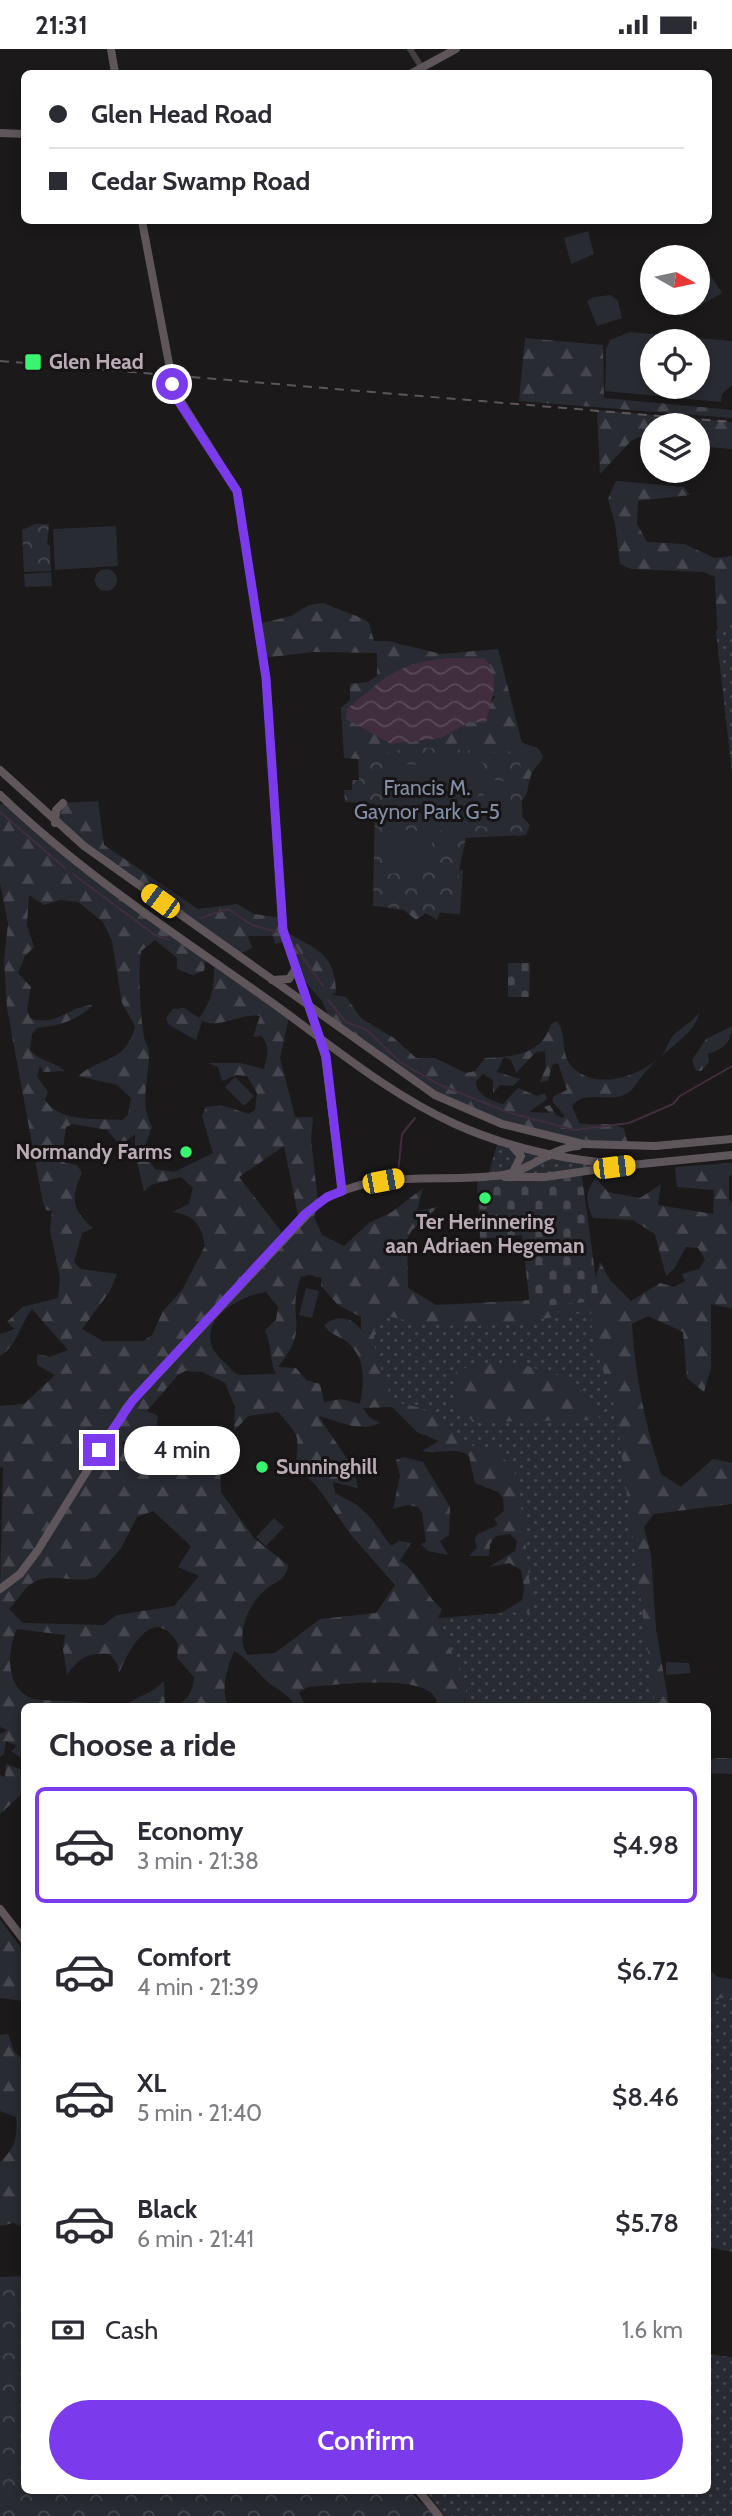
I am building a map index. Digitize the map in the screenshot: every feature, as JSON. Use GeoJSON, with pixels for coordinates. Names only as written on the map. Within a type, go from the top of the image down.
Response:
{"type":"FeatureCollection","features":[{"type":"Feature","properties":{"kind":"main road"},"geometry":{"type":"LineString","coordinates":[[111,49],[114,70]]}},
{"type":"Feature","properties":{"kind":"main road"},"geometry":{"type":"LineString","coordinates":[[418,70],[456,49]]}},
{"type":"Feature","properties":{"kind":"main road"},"geometry":{"type":"LineString","coordinates":[[0,133],[21,134]]}},
{"type":"Feature","properties":{"kind":"main road"},"geometry":{"type":"LineString","coordinates":[[143,224],[174,390],[237,491],[266,678],[283,930],[321,1039],[329,1075],[342,1191]]}},
{"type":"Feature","properties":{"kind":"main road"},"geometry":{"type":"LineString","coordinates":[[0,770],[55,823],[269,980],[415,1082],[450,1102],[524,1130],[598,1145]]}},
{"type":"Feature","properties":{"kind":"main road"},"geometry":{"type":"LineString","coordinates":[[0,795],[74,861],[321,1039],[428,1110],[513,1147],[546,1155],[635,1165]]}},
{"type":"Feature","properties":{"kind":"main road"},"geometry":{"type":"LineString","coordinates":[[55,823],[56,810],[63,803]]}},
{"type":"Feature","properties":{"kind":"main road"},"geometry":{"type":"LineString","coordinates":[[269,980],[285,981],[295,970]]}},
{"type":"Feature","properties":{"kind":"main road"},"geometry":{"type":"LineString","coordinates":[[488,1176],[511,1173],[546,1155],[569,1147],[655,1146],[732,1139]]}},
{"type":"Feature","properties":{"kind":"main road"},"geometry":{"type":"LineString","coordinates":[[511,1173],[520,1159],[520,1153],[513,1147]]}},
{"type":"Feature","properties":{"kind":"main road"},"geometry":{"type":"LineString","coordinates":[[0,1589],[20,1574],[34,1556],[111,1428],[133,1400],[305,1214],[327,1197],[342,1191],[415,1176],[538,1177],[732,1155]]}},
{"type":"Feature","properties":{"kind":"main road"},"geometry":{"type":"LineString","coordinates":[[535,1161],[533,1170],[538,1177]]}},
{"type":"Feature","properties":{"kind":"main road"},"geometry":{"type":"LineString","coordinates":[[0,1909],[21,1936]]}},
{"type":"Feature","properties":{"kind":"main road"},"geometry":{"type":"LineString","coordinates":[[421,2494],[439,2516]]}},
{"type":"Feature","properties":{"kind":"street"},"geometry":{"type":"LineString","coordinates":[[411,49],[422,68]]}},
{"type":"Feature","properties":{"kind":"green space"},"geometry":{"type":"Polygon","coordinates":[[[588,231],[594,254],[571,264],[564,238],[588,231]]]}},
{"type":"Feature","properties":{"kind":"green space"},"geometry":{"type":"Polygon","coordinates":[[[710,274],[722,293],[710,300],[710,274]]]}},
{"type":"Feature","properties":{"kind":"green space"},"geometry":{"type":"Polygon","coordinates":[[[611,295],[618,301],[622,318],[597,326],[587,301],[594,297],[611,295]]]}},
{"type":"Feature","properties":{"kind":"green space"},"geometry":{"type":"Polygon","coordinates":[[[630,332],[640,333],[640,394],[605,391],[606,349],[610,340],[630,332]]]}},
{"type":"Feature","properties":{"kind":"green space"},"geometry":{"type":"Polygon","coordinates":[[[525,338],[603,345],[604,398],[732,410],[732,418],[710,416],[710,413],[669,413],[519,401],[525,338]]]}},
{"type":"Feature","properties":{"kind":"green space"},"geometry":{"type":"Polygon","coordinates":[[[710,339],[732,341],[732,385],[722,394],[721,402],[689,399],[710,399],[710,339]]]}},
{"type":"Feature","properties":{"kind":"green space"},"geometry":{"type":"Polygon","coordinates":[[[597,410],[640,414],[640,437],[631,441],[600,474],[597,410]]]}},
{"type":"Feature","properties":{"kind":"green space"},"geometry":{"type":"Polygon","coordinates":[[[710,420],[732,422],[732,449],[710,447],[710,420]]]}},
{"type":"Feature","properties":{"kind":"green space"},"geometry":{"type":"Polygon","coordinates":[[[616,481],[684,487],[690,495],[638,501],[637,524],[647,542],[684,544],[715,558],[732,556],[732,619],[717,627],[715,577],[704,572],[631,569],[620,564],[615,524],[608,499],[616,481]]]}},
{"type":"Feature","properties":{"kind":"green space"},"geometry":{"type":"Polygon","coordinates":[[[35,524],[49,524],[47,544],[50,546],[51,571],[24,572],[22,530],[35,524]]]}},
{"type":"Feature","properties":{"kind":"green space"},"geometry":{"type":"Polygon","coordinates":[[[116,526],[118,566],[55,570],[53,529],[116,526]]]}},
{"type":"Feature","properties":{"kind":"green space"},"geometry":{"type":"Polygon","coordinates":[[[106,569],[114,572],[117,580],[114,588],[106,591],[98,588],[95,580],[98,572],[106,569]]]}},
{"type":"Feature","properties":{"kind":"green space"},"geometry":{"type":"Polygon","coordinates":[[[51,572],[52,586],[25,587],[24,574],[51,572]]]}},
{"type":"Feature","properties":{"kind":"green space"},"geometry":{"type":"Polygon","coordinates":[[[323,603],[364,619],[369,623],[374,641],[388,641],[441,654],[498,649],[522,743],[538,748],[543,756],[533,771],[522,801],[522,817],[530,825],[526,835],[517,836],[358,759],[344,758],[341,708],[350,700],[350,684],[368,682],[377,676],[377,653],[313,652],[263,658],[258,624],[291,616],[309,605],[323,603]],[[381,682],[373,688],[391,744],[442,738],[488,709],[495,696],[381,682]]]}},
{"type":"Feature","properties":{"kind":"green space"},"geometry":{"type":"Polygon","coordinates":[[[732,608],[732,773],[716,631],[732,608]]]}},
{"type":"Feature","properties":{"kind":"green space","name":"Francis M. Gaynor Park G-5"},"geometry":{"type":"Polygon","coordinates":[[[413,747],[520,754],[523,835],[466,838],[459,870],[457,914],[373,906],[375,804],[345,802],[344,790],[352,790],[352,780],[359,780],[358,759],[413,747]]]}},
{"type":"Feature","properties":{"kind":"green space"},"geometry":{"type":"Polygon","coordinates":[[[441,757],[483,763],[472,835],[431,829],[441,757]]]}},
{"type":"Feature","properties":{"kind":"green space"},"geometry":{"type":"Polygon","coordinates":[[[389,763],[434,766],[426,823],[382,817],[389,763]]]}},
{"type":"Feature","properties":{"kind":"green space"},"geometry":{"type":"Polygon","coordinates":[[[486,779],[513,782],[506,830],[479,826],[486,779]]]}},
{"type":"Feature","properties":{"kind":"green space"},"geometry":{"type":"Polygon","coordinates":[[[98,801],[104,845],[198,909],[237,904],[254,914],[282,918],[283,930],[313,947],[327,959],[335,978],[336,992],[332,995],[346,997],[362,1019],[394,1038],[416,1058],[435,1058],[466,1073],[475,1071],[485,1058],[504,1057],[497,1072],[520,1079],[513,1086],[500,1085],[493,1093],[493,1080],[483,1074],[476,1081],[485,1097],[503,1104],[518,1088],[537,1096],[545,1093],[547,1099],[529,1112],[550,1113],[544,1107],[550,1105],[556,1115],[563,1118],[564,1115],[552,1101],[554,1096],[567,1090],[558,1063],[552,1065],[548,1081],[540,1082],[546,1067],[545,1051],[536,1052],[516,1073],[511,1060],[504,1057],[534,1048],[547,1034],[551,1024],[557,1021],[562,1032],[566,1056],[572,1067],[582,1074],[605,1080],[630,1075],[652,1063],[663,1054],[672,1037],[699,1012],[694,1025],[648,1069],[630,1092],[618,1097],[589,1097],[572,1106],[579,1123],[613,1125],[624,1129],[629,1148],[535,1134],[435,1095],[332,1023],[322,1001],[295,970],[286,942],[275,944],[273,936],[248,936],[252,948],[236,956],[55,823],[61,803],[98,801]]]}},
{"type":"Feature","properties":{"kind":"green space"},"geometry":{"type":"Polygon","coordinates":[[[0,804],[10,804],[206,961],[204,971],[192,975],[177,969],[177,958],[155,940],[141,951],[141,1006],[144,1037],[149,1053],[145,1100],[152,1127],[143,1152],[155,1169],[174,1172],[213,1153],[202,1116],[206,1107],[221,1105],[249,1114],[255,1110],[257,1093],[247,1076],[236,1075],[222,1081],[218,1067],[208,1063],[240,1063],[264,1069],[267,1047],[261,1036],[253,1037],[260,1016],[216,1023],[202,1021],[196,1040],[169,1025],[166,1018],[173,1009],[184,1008],[199,1018],[211,994],[214,967],[289,1017],[280,1058],[295,1117],[313,1117],[311,1139],[318,1203],[314,1217],[322,1235],[344,1246],[369,1223],[392,1212],[423,1188],[417,1211],[438,1207],[412,1230],[407,1239],[408,1288],[436,1305],[591,1297],[600,1262],[610,1280],[631,1301],[660,1283],[674,1287],[685,1281],[682,1274],[699,1269],[705,1259],[698,1248],[686,1247],[674,1269],[666,1276],[655,1234],[633,1220],[593,1218],[588,1202],[589,1188],[596,1178],[608,1192],[640,1198],[661,1184],[658,1205],[713,1214],[714,1190],[677,1187],[675,1167],[732,1163],[729,1199],[732,1204],[732,1309],[711,1304],[711,1368],[704,1392],[687,1378],[683,1332],[648,1316],[632,1324],[642,1400],[661,1474],[681,1487],[713,1459],[732,1463],[732,1504],[654,1514],[644,1527],[651,1555],[656,1629],[668,1703],[655,1703],[616,1412],[592,1334],[591,1309],[515,1323],[461,1326],[435,1325],[386,1315],[378,1323],[374,1344],[395,1402],[421,1408],[473,1446],[496,1452],[511,1465],[518,1479],[532,1603],[529,1612],[501,1613],[522,1600],[524,1587],[521,1570],[509,1563],[489,1567],[515,1551],[517,1541],[510,1534],[496,1536],[490,1544],[489,1556],[469,1556],[477,1548],[475,1538],[478,1534],[498,1525],[494,1519],[504,1511],[503,1498],[498,1492],[475,1483],[469,1456],[453,1451],[422,1451],[439,1441],[417,1432],[392,1407],[363,1408],[369,1417],[380,1423],[364,1427],[319,1416],[352,1468],[358,1488],[333,1482],[335,1493],[357,1505],[371,1518],[391,1546],[399,1541],[411,1543],[400,1561],[442,1609],[438,1618],[466,1687],[464,1703],[436,1703],[433,1695],[421,1688],[403,1684],[360,1683],[308,1687],[299,1692],[304,1703],[294,1703],[234,1651],[225,1686],[228,1703],[180,1703],[189,1695],[194,1677],[177,1658],[178,1644],[169,1632],[160,1627],[151,1628],[143,1634],[129,1652],[119,1673],[118,1665],[110,1654],[102,1654],[85,1657],[67,1675],[63,1649],[65,1635],[17,1629],[10,1657],[16,1686],[31,1698],[86,1703],[21,1703],[21,1758],[11,1751],[17,1746],[6,1741],[4,1754],[0,1757],[0,1734],[7,1730],[0,1727],[0,1591],[38,1550],[0,1589],[3,1467],[0,1468],[0,1406],[24,1404],[55,1375],[37,1365],[37,1354],[50,1357],[68,1350],[32,1309],[11,1346],[0,1356],[0,1334],[15,1329],[7,1322],[22,1307],[58,1298],[60,1277],[50,1231],[52,1211],[46,1210],[43,1203],[7,1008],[4,960],[8,924],[0,883],[0,804]],[[29,895],[27,925],[34,947],[25,956],[18,973],[31,987],[27,1009],[30,1018],[47,1020],[77,1008],[93,1005],[75,1018],[37,1028],[32,1034],[30,1050],[65,1071],[43,1072],[40,1066],[37,1076],[48,1092],[45,1100],[60,1113],[70,1116],[122,1120],[128,1115],[131,1098],[117,1085],[78,1076],[120,1053],[131,1038],[135,1026],[122,1003],[112,941],[103,922],[78,902],[60,900],[44,905],[29,895]],[[73,1124],[66,1127],[62,1155],[65,1163],[77,1165],[82,1173],[75,1203],[81,1215],[93,1228],[82,1233],[74,1262],[81,1269],[117,1274],[110,1291],[82,1329],[103,1341],[143,1341],[152,1335],[163,1311],[182,1290],[205,1246],[196,1222],[186,1215],[172,1212],[189,1204],[193,1188],[181,1177],[151,1185],[144,1191],[135,1153],[135,1134],[120,1146],[107,1130],[73,1124]],[[284,1146],[239,1177],[284,1235],[299,1220],[284,1146]],[[309,1275],[301,1277],[295,1303],[294,1341],[278,1367],[296,1368],[306,1380],[320,1384],[324,1402],[341,1399],[360,1404],[363,1379],[358,1355],[346,1341],[331,1333],[324,1325],[344,1318],[361,1330],[361,1317],[338,1305],[321,1286],[322,1278],[309,1275]],[[266,1292],[253,1295],[229,1307],[219,1316],[212,1326],[210,1337],[213,1349],[239,1375],[276,1374],[265,1330],[276,1320],[278,1307],[266,1292]],[[185,1371],[178,1375],[147,1411],[158,1416],[156,1432],[147,1438],[121,1442],[136,1461],[156,1469],[174,1467],[198,1452],[219,1445],[221,1492],[254,1538],[288,1565],[285,1575],[258,1597],[248,1612],[242,1639],[247,1655],[275,1653],[320,1619],[376,1613],[395,1585],[351,1535],[316,1485],[296,1467],[297,1437],[278,1412],[248,1416],[234,1431],[235,1407],[225,1383],[202,1372],[185,1371]],[[153,1511],[137,1517],[121,1548],[96,1577],[39,1580],[28,1587],[9,1609],[23,1623],[103,1625],[117,1615],[174,1606],[199,1576],[178,1567],[191,1546],[153,1511]]]}},
{"type":"Feature","properties":{"kind":"green space"},"geometry":{"type":"Polygon","coordinates":[[[386,828],[435,833],[428,851],[416,865],[400,873],[381,873],[386,828]]]}},
{"type":"Feature","properties":{"kind":"green space"},"geometry":{"type":"Polygon","coordinates":[[[463,870],[460,914],[440,912],[437,920],[426,913],[416,920],[404,910],[387,908],[463,870]]]}},
{"type":"Feature","properties":{"kind":"green space"},"geometry":{"type":"Polygon","coordinates":[[[508,963],[530,963],[529,997],[508,997],[508,963]]]}},
{"type":"Feature","properties":{"kind":"green space"},"geometry":{"type":"Polygon","coordinates":[[[732,1026],[726,1045],[708,1054],[709,1062],[701,1071],[696,1071],[692,1060],[706,1039],[732,1026]]]}},
{"type":"Feature","properties":{"kind":"green space"},"geometry":{"type":"Polygon","coordinates":[[[235,1077],[254,1096],[244,1106],[225,1087],[235,1077]]]}},
{"type":"Feature","properties":{"kind":"green space"},"geometry":{"type":"Polygon","coordinates":[[[498,1141],[613,1166],[563,1173],[488,1176],[498,1141]]]}},
{"type":"Feature","properties":{"kind":"green space"},"geometry":{"type":"Polygon","coordinates":[[[581,1170],[599,1301],[530,1307],[522,1235],[480,1239],[477,1177],[512,1178],[581,1170]]]}},
{"type":"Feature","properties":{"kind":"green space"},"geometry":{"type":"Polygon","coordinates":[[[306,1288],[319,1291],[312,1318],[299,1315],[306,1288]]]}},
{"type":"Feature","properties":{"kind":"green space"},"geometry":{"type":"Polygon","coordinates":[[[599,1301],[662,1703],[464,1703],[466,1687],[438,1618],[529,1611],[514,1481],[379,1398],[368,1308],[599,1301]]]}},
{"type":"Feature","properties":{"kind":"green space"},"geometry":{"type":"Polygon","coordinates":[[[486,1364],[520,1364],[574,1380],[601,1420],[473,1422],[454,1401],[456,1370],[486,1364]]]}},
{"type":"Feature","properties":{"kind":"green space"},"geometry":{"type":"Polygon","coordinates":[[[404,1457],[423,1462],[450,1507],[449,1535],[440,1541],[448,1555],[428,1551],[421,1544],[426,1542],[422,1513],[418,1507],[407,1505],[393,1509],[400,1476],[396,1460],[404,1457]]]}},
{"type":"Feature","properties":{"kind":"green space"},"geometry":{"type":"Polygon","coordinates":[[[274,1518],[284,1527],[266,1546],[256,1537],[274,1518]]]}},
{"type":"Feature","properties":{"kind":"green space"},"geometry":{"type":"Polygon","coordinates":[[[666,1662],[689,1663],[691,1673],[666,1675],[666,1662]]]}},
{"type":"Feature","properties":{"kind":"green space"},"geometry":{"type":"Polygon","coordinates":[[[164,1681],[165,1703],[129,1703],[155,1689],[164,1681]]]}},
{"type":"Feature","properties":{"kind":"green space"},"geometry":{"type":"Polygon","coordinates":[[[732,1758],[732,1774],[711,1773],[711,1759],[732,1758]]]}},
{"type":"Feature","properties":{"kind":"green space"},"geometry":{"type":"Polygon","coordinates":[[[6,1764],[21,1770],[21,1795],[0,1814],[0,1775],[5,1777],[6,1764]]]}},
{"type":"Feature","properties":{"kind":"green space"},"geometry":{"type":"Polygon","coordinates":[[[0,1919],[21,1948],[21,2001],[0,1998],[0,1919]]]}},
{"type":"Feature","properties":{"kind":"green space"},"geometry":{"type":"Polygon","coordinates":[[[711,1970],[717,1977],[732,1979],[732,1998],[713,1998],[720,2004],[711,2010],[711,1970]]]}},
{"type":"Feature","properties":{"kind":"green space"},"geometry":{"type":"Polygon","coordinates":[[[732,1988],[732,2252],[711,2248],[711,1990],[732,1988]]]}},
{"type":"Feature","properties":{"kind":"green space"},"geometry":{"type":"Polygon","coordinates":[[[8,2034],[14,2051],[21,2058],[21,2226],[14,2223],[0,2226],[0,2162],[14,2142],[16,2117],[0,2111],[0,2035],[8,2034]]]}},
{"type":"Feature","properties":{"kind":"green space"},"geometry":{"type":"Polygon","coordinates":[[[21,2276],[21,2494],[412,2494],[435,2516],[0,2516],[0,2277],[21,2276]]]}},
{"type":"Feature","properties":{"kind":"green space"},"geometry":{"type":"Polygon","coordinates":[[[711,2354],[732,2357],[732,2516],[445,2516],[428,2494],[711,2494],[711,2354]]]}},
{"type":"Feature","properties":{"kind":"water"},"geometry":{"type":"Polygon","coordinates":[[[448,658],[484,658],[490,666],[494,690],[486,723],[469,722],[442,738],[391,744],[346,719],[347,709],[393,673],[415,664],[448,658]]]}},
{"type":"Feature","properties":{"kind":"waterway"},"geometry":{"type":"LineString","coordinates":[[0,812],[65,868]]}},
{"type":"Feature","properties":{"kind":"waterway"},"geometry":{"type":"LineString","coordinates":[[73,874],[155,935],[169,940]]}},
{"type":"Feature","properties":{"kind":"waterway"},"geometry":{"type":"LineString","coordinates":[[201,918],[228,909],[252,925],[277,932]]}},
{"type":"Feature","properties":{"kind":"waterway"},"geometry":{"type":"LineString","coordinates":[[294,945],[323,986]]}},
{"type":"Feature","properties":{"kind":"waterway"},"geometry":{"type":"LineString","coordinates":[[328,1000],[346,1022],[367,1030],[400,1062],[438,1084],[510,1113],[575,1130],[629,1123],[673,1104],[680,1096],[732,1066]]}},
{"type":"Feature","properties":{"kind":"waterway"},"geometry":{"type":"LineString","coordinates":[[398,1173],[402,1134],[415,1118]]}},
{"type":"Feature","properties":{"kind":"railway"},"geometry":{"type":"LineString","coordinates":[[0,361],[732,422]]}},
{"type":"Feature","properties":{"kind":"place","name":"Glen Head"},"geometry":{"type":"Point","coordinates":[33,362]}},
{"type":"Feature","properties":{"kind":"place","name":"Normandy Farms"},"geometry":{"type":"Point","coordinates":[186,1152]}},
{"type":"Feature","properties":{"kind":"place","name":"Ter Herinnering aan Adriaen Hegeman"},"geometry":{"type":"Point","coordinates":[485,1198]}},
{"type":"Feature","properties":{"kind":"place","name":"Sunninghill"},"geometry":{"type":"Point","coordinates":[262,1467]}},
{"type":"Feature","properties":{"kind":"route"},"geometry":{"type":"LineString","coordinates":[[99,1450],[126,1408],[305,1214],[327,1197],[342,1191],[326,1056],[284,937],[266,678],[237,491],[177,399],[172,384]]}}]}
